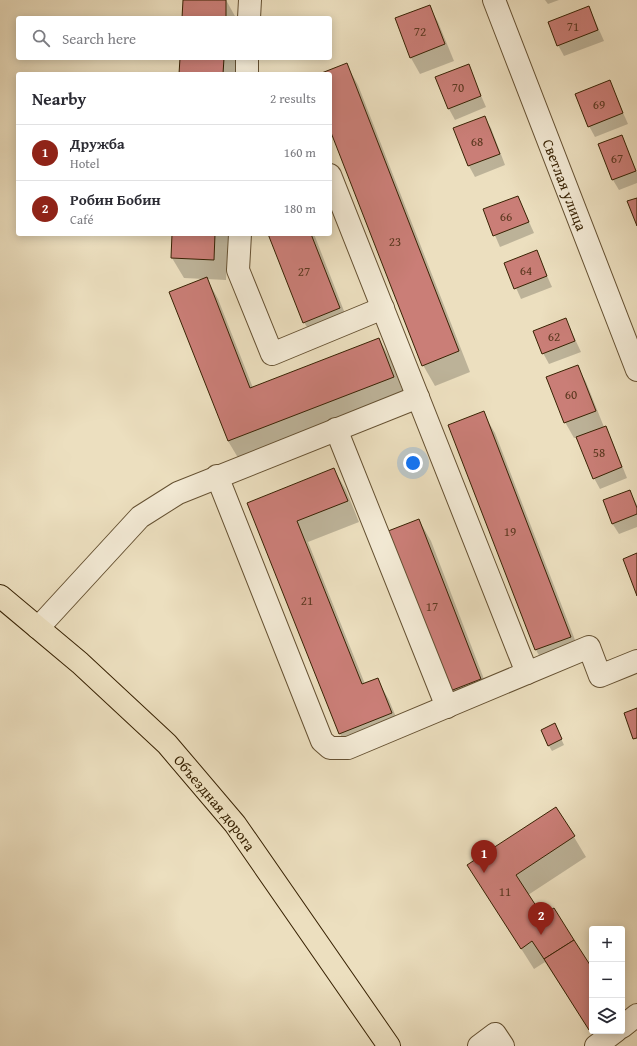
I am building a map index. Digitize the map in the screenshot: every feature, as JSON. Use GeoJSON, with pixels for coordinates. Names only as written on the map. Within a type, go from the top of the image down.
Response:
{"type":"FeatureCollection","features":[{"type":"Feature","properties":{"kind":"main road","name":"Объездная дорога"},"geometry":{"type":"LineString","coordinates":[[0,596],[80,663],[167,744],[234,824],[390,1046]]}},
{"type":"Feature","properties":{"kind":"street"},"geometry":{"type":"LineString","coordinates":[[249,16],[250,0]]}},
{"type":"Feature","properties":{"kind":"street","name":"Светлая улица"},"geometry":{"type":"LineString","coordinates":[[494,0],[637,370]]}},
{"type":"Feature","properties":{"kind":"street"},"geometry":{"type":"LineString","coordinates":[[247,72],[248,60]]}},
{"type":"Feature","properties":{"kind":"street"},"geometry":{"type":"LineString","coordinates":[[332,180],[527,673]]}},
{"type":"Feature","properties":{"kind":"street"},"geometry":{"type":"LineString","coordinates":[[240,236],[238,270],[272,354],[383,308]]}},
{"type":"Feature","properties":{"kind":"street"},"geometry":{"type":"LineString","coordinates":[[38,628],[140,517],[178,493],[217,476],[418,397]]}},
{"type":"Feature","properties":{"kind":"street"},"geometry":{"type":"LineString","coordinates":[[336,429],[446,706]]}},
{"type":"Feature","properties":{"kind":"street"},"geometry":{"type":"LineString","coordinates":[[217,476],[322,741],[330,748],[348,748],[589,647],[600,676],[637,661]]}},
{"type":"Feature","properties":{"kind":"street"},"geometry":{"type":"LineString","coordinates":[[625,1024],[637,1016]]}},
{"type":"Feature","properties":{"kind":"street"},"geometry":{"type":"LineString","coordinates":[[479,1046],[495,1034],[503,1046]]}},
{"type":"Feature","properties":{"kind":"street"},"geometry":{"type":"LineString","coordinates":[[596,1046],[612,1034]]}},
{"type":"Feature","properties":{"kind":"building"},"geometry":{"type":"Polygon","coordinates":[[[183,0],[226,0],[226,16],[182,16],[183,0]]]}},
{"type":"Feature","properties":{"kind":"building"},"geometry":{"type":"Polygon","coordinates":[[[430,5],[445,44],[410,58],[395,18],[430,5]]]}},
{"type":"Feature","properties":{"kind":"building"},"geometry":{"type":"Polygon","coordinates":[[[589,6],[598,30],[557,46],[548,22],[589,6]]]}},
{"type":"Feature","properties":{"kind":"building"},"geometry":{"type":"Polygon","coordinates":[[[180,60],[224,60],[223,72],[179,72],[180,60]]]}},
{"type":"Feature","properties":{"kind":"building"},"geometry":{"type":"Polygon","coordinates":[[[347,63],[459,351],[422,366],[332,135],[332,72],[324,72],[347,63]]]}},
{"type":"Feature","properties":{"kind":"building"},"geometry":{"type":"Polygon","coordinates":[[[469,64],[481,96],[448,109],[435,77],[469,64]]]}},
{"type":"Feature","properties":{"kind":"building"},"geometry":{"type":"Polygon","coordinates":[[[610,80],[623,113],[588,127],[575,94],[610,80]]]}},
{"type":"Feature","properties":{"kind":"building"},"geometry":{"type":"Polygon","coordinates":[[[485,116],[500,154],[468,166],[453,128],[485,116]]]}},
{"type":"Feature","properties":{"kind":"building"},"geometry":{"type":"Polygon","coordinates":[[[622,135],[636,171],[612,180],[598,144],[622,135]]]}},
{"type":"Feature","properties":{"kind":"building"},"geometry":{"type":"Polygon","coordinates":[[[518,196],[529,222],[493,236],[483,209],[518,196]]]}},
{"type":"Feature","properties":{"kind":"building"},"geometry":{"type":"Polygon","coordinates":[[[637,198],[637,226],[627,201],[637,198]]]}},
{"type":"Feature","properties":{"kind":"building"},"geometry":{"type":"Polygon","coordinates":[[[172,236],[215,236],[214,260],[171,258],[172,236]]]}},
{"type":"Feature","properties":{"kind":"building"},"geometry":{"type":"Polygon","coordinates":[[[269,236],[312,236],[340,308],[303,323],[269,236]]]}},
{"type":"Feature","properties":{"kind":"building"},"geometry":{"type":"Polygon","coordinates":[[[537,250],[547,276],[514,289],[504,263],[537,250]]]}},
{"type":"Feature","properties":{"kind":"building"},"geometry":{"type":"Polygon","coordinates":[[[207,277],[250,388],[379,338],[394,377],[228,441],[169,292],[207,277]]]}},
{"type":"Feature","properties":{"kind":"building"},"geometry":{"type":"Polygon","coordinates":[[[566,318],[575,341],[542,354],[533,331],[566,318]]]}},
{"type":"Feature","properties":{"kind":"building"},"geometry":{"type":"Polygon","coordinates":[[[578,365],[596,411],[564,423],[546,377],[578,365]]]}},
{"type":"Feature","properties":{"kind":"building"},"geometry":{"type":"Polygon","coordinates":[[[484,411],[571,637],[535,650],[448,425],[484,411]]]}},
{"type":"Feature","properties":{"kind":"building"},"geometry":{"type":"Polygon","coordinates":[[[606,426],[622,467],[593,479],[576,437],[606,426]]]}},
{"type":"Feature","properties":{"kind":"building"},"geometry":{"type":"Polygon","coordinates":[[[334,468],[348,501],[297,521],[362,684],[378,678],[392,713],[339,734],[247,503],[334,468]]]}},
{"type":"Feature","properties":{"kind":"building"},"geometry":{"type":"Polygon","coordinates":[[[630,490],[637,508],[637,514],[612,524],[603,500],[630,490]]]}},
{"type":"Feature","properties":{"kind":"building"},"geometry":{"type":"Polygon","coordinates":[[[419,519],[481,679],[445,693],[383,533],[419,519]]]}},
{"type":"Feature","properties":{"kind":"building"},"geometry":{"type":"Polygon","coordinates":[[[637,553],[637,596],[623,559],[637,553]]]}},
{"type":"Feature","properties":{"kind":"building"},"geometry":{"type":"Polygon","coordinates":[[[637,708],[637,738],[633,739],[624,713],[637,708]]]}},
{"type":"Feature","properties":{"kind":"building"},"geometry":{"type":"Polygon","coordinates":[[[555,723],[562,739],[548,746],[541,730],[555,723]]]}},
{"type":"Feature","properties":{"kind":"building"},"geometry":{"type":"Polygon","coordinates":[[[556,807],[575,836],[516,875],[542,915],[554,908],[574,940],[544,959],[532,941],[521,949],[467,865],[556,807]]]}},
{"type":"Feature","properties":{"kind":"building"},"geometry":{"type":"Polygon","coordinates":[[[574,940],[589,963],[589,1030],[544,959],[574,940]]]}},
{"type":"Feature","properties":{"kind":"place","name":"Дружба"},"geometry":{"type":"Point","coordinates":[484,873]}},
{"type":"Feature","properties":{"kind":"place","name":"Робин Бобин"},"geometry":{"type":"Point","coordinates":[541,935]}}]}
